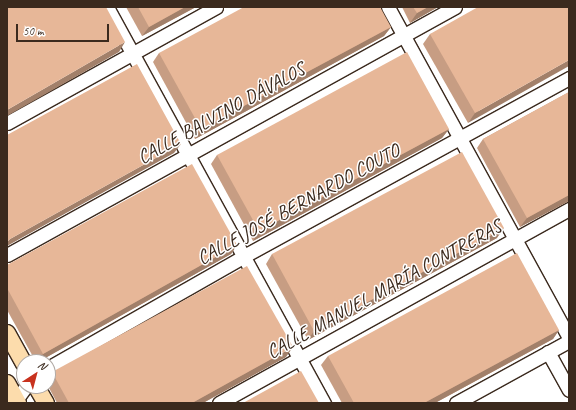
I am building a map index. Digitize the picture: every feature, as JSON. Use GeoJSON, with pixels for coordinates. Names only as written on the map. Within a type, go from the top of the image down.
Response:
{"type":"FeatureCollection","features":[{"type":"Feature","properties":{"kind":"main road"},"geometry":{"type":"LineString","coordinates":[[7,333],[19,354]]}},
{"type":"Feature","properties":{"kind":"main road"},"geometry":{"type":"LineString","coordinates":[[7,383],[14,402]]}},
{"type":"Feature","properties":{"kind":"main road"},"geometry":{"type":"LineString","coordinates":[[41,394],[46,403]]}},
{"type":"Feature","properties":{"kind":"street"},"geometry":{"type":"LineString","coordinates":[[107,7],[189,154],[324,403]]}},
{"type":"Feature","properties":{"kind":"street"},"geometry":{"type":"LineString","coordinates":[[7,123],[216,7]]}},
{"type":"Feature","properties":{"kind":"street"},"geometry":{"type":"LineString","coordinates":[[388,7],[569,337]]}},
{"type":"Feature","properties":{"kind":"street","name":"CALLE BALVINO DÁVALOS"},"geometry":{"type":"LineString","coordinates":[[7,255],[455,7]]}},
{"type":"Feature","properties":{"kind":"street","name":"CALLE JOSÉ BERNARDO COUTO"},"geometry":{"type":"LineString","coordinates":[[56,363],[244,256],[461,139],[569,78]]}},
{"type":"Feature","properties":{"kind":"street","name":"CALLE MANUEL MARÍA CONTRERAS"},"geometry":{"type":"LineString","coordinates":[[219,403],[569,209]]}},
{"type":"Feature","properties":{"kind":"street"},"geometry":{"type":"LineString","coordinates":[[456,403],[569,341]]}},
{"type":"Feature","properties":{"kind":"street"},"geometry":{"type":"LineString","coordinates":[[548,352],[569,390]]}},
{"type":"Feature","properties":{"kind":"building"},"geometry":{"type":"Polygon","coordinates":[[[7,7],[106,7],[125,42],[7,110],[7,7]]]}},
{"type":"Feature","properties":{"kind":"building"},"geometry":{"type":"Polygon","coordinates":[[[138,7],[185,7],[149,27],[138,7]]]}},
{"type":"Feature","properties":{"kind":"building"},"geometry":{"type":"Polygon","coordinates":[[[244,7],[380,7],[391,27],[201,129],[159,53],[244,7]]]}},
{"type":"Feature","properties":{"kind":"building"},"geometry":{"type":"Polygon","coordinates":[[[413,7],[428,7],[417,13],[413,7]]]}},
{"type":"Feature","properties":{"kind":"building"},"geometry":{"type":"Polygon","coordinates":[[[478,7],[569,7],[569,60],[475,113],[430,34],[478,7]]]}},
{"type":"Feature","properties":{"kind":"building"},"geometry":{"type":"Polygon","coordinates":[[[407,52],[449,129],[259,231],[217,155],[407,52]]]}},
{"type":"Feature","properties":{"kind":"building"},"geometry":{"type":"Polygon","coordinates":[[[137,64],[181,144],[7,242],[7,135],[137,64]]]}},
{"type":"Feature","properties":{"kind":"building"},"geometry":{"type":"Polygon","coordinates":[[[569,92],[569,195],[527,218],[483,139],[569,92]]]}},
{"type":"Feature","properties":{"kind":"building"},"geometry":{"type":"Polygon","coordinates":[[[462,152],[504,228],[314,331],[272,254],[462,152]]]}},
{"type":"Feature","properties":{"kind":"building"},"geometry":{"type":"Polygon","coordinates":[[[192,164],[237,245],[43,354],[7,288],[7,265],[192,164]]]}},
{"type":"Feature","properties":{"kind":"building"},"geometry":{"type":"Polygon","coordinates":[[[517,253],[559,330],[424,403],[354,403],[328,356],[517,253]]]}},
{"type":"Feature","properties":{"kind":"building"},"geometry":{"type":"Polygon","coordinates":[[[247,266],[293,347],[192,403],[69,403],[56,379],[56,370],[247,266]]]}},
{"type":"Feature","properties":{"kind":"building"},"geometry":{"type":"Polygon","coordinates":[[[301,371],[319,403],[243,403],[301,371]]]}}]}
